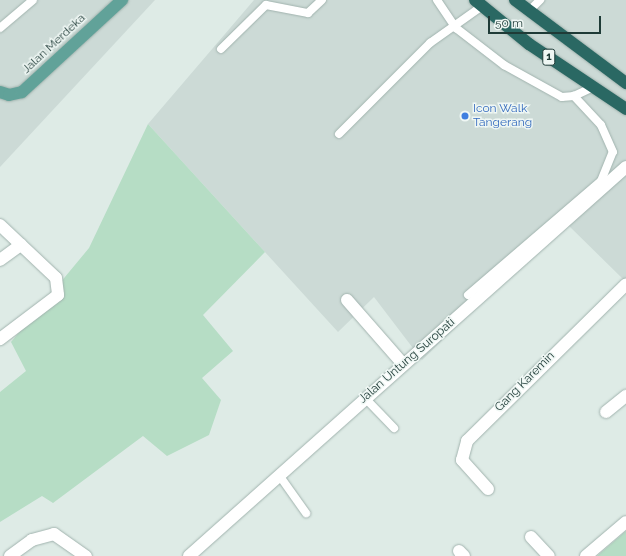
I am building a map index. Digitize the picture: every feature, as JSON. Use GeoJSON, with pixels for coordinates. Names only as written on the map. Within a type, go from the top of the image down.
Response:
{"type":"FeatureCollection","features":[{"type":"Feature","properties":{"kind":"highway","name":"1"},"geometry":{"type":"LineString","coordinates":[[515,0],[626,83]]}},
{"type":"Feature","properties":{"kind":"highway","name":"1"},"geometry":{"type":"LineString","coordinates":[[479,3],[529,44],[626,109]]}},
{"type":"Feature","properties":{"kind":"main road","name":"Jalan Merdeka"},"geometry":{"type":"LineString","coordinates":[[0,92],[10,95],[22,92],[122,0]]}},
{"type":"Feature","properties":{"kind":"street","name":"Jalan Untung Suropati"},"geometry":{"type":"LineString","coordinates":[[189,556],[626,167]]}},
{"type":"Feature","properties":{"kind":"street"},"geometry":{"type":"LineString","coordinates":[[0,225],[56,278],[58,295],[0,339]]}},
{"type":"Feature","properties":{"kind":"street"},"geometry":{"type":"LineString","coordinates":[[0,260],[21,245]]}},
{"type":"Feature","properties":{"kind":"street","name":"Gang Karemin"},"geometry":{"type":"LineString","coordinates":[[488,489],[462,460],[467,441],[624,289]]}},
{"type":"Feature","properties":{"kind":"street"},"geometry":{"type":"LineString","coordinates":[[347,300],[403,364]]}},
{"type":"Feature","properties":{"kind":"street"},"geometry":{"type":"LineString","coordinates":[[606,412],[626,396]]}},
{"type":"Feature","properties":{"kind":"street"},"geometry":{"type":"LineString","coordinates":[[586,556],[626,522]]}},
{"type":"Feature","properties":{"kind":"street"},"geometry":{"type":"LineString","coordinates":[[10,556],[32,540],[54,534],[86,556]]}},
{"type":"Feature","properties":{"kind":"street"},"geometry":{"type":"LineString","coordinates":[[531,537],[549,556]]}},
{"type":"Feature","properties":{"kind":"lane"},"geometry":{"type":"LineString","coordinates":[[0,28],[33,0]]}},
{"type":"Feature","properties":{"kind":"lane"},"geometry":{"type":"LineString","coordinates":[[221,49],[266,5],[308,13],[322,0]]}},
{"type":"Feature","properties":{"kind":"lane"},"geometry":{"type":"LineString","coordinates":[[437,0],[456,28],[504,65],[562,97],[574,96],[593,87]]}},
{"type":"Feature","properties":{"kind":"lane"},"geometry":{"type":"LineString","coordinates":[[529,11],[540,0]]}},
{"type":"Feature","properties":{"kind":"lane"},"geometry":{"type":"LineString","coordinates":[[339,134],[430,43],[456,28],[479,3]]}},
{"type":"Feature","properties":{"kind":"lane"},"geometry":{"type":"LineString","coordinates":[[468,295],[601,181],[613,152],[601,125],[574,96]]}},
{"type":"Feature","properties":{"kind":"lane"},"geometry":{"type":"LineString","coordinates":[[365,398],[394,428]]}},
{"type":"Feature","properties":{"kind":"lane"},"geometry":{"type":"LineString","coordinates":[[279,475],[306,513]]}},
{"type":"Feature","properties":{"kind":"shaded area"},"geometry":{"type":"Polygon","coordinates":[[[0,0],[155,0],[0,167],[0,0]]]}},
{"type":"Feature","properties":{"kind":"shaded area"},"geometry":{"type":"Polygon","coordinates":[[[254,0],[626,0],[626,282],[565,222],[422,360],[374,297],[338,332],[148,124],[254,0]]]}},
{"type":"Feature","properties":{"kind":"green space"},"geometry":{"type":"Polygon","coordinates":[[[148,124],[265,252],[203,315],[233,351],[202,378],[221,400],[209,435],[167,456],[143,436],[53,503],[42,496],[0,522],[0,392],[26,371],[11,342],[89,248],[148,124]]]}},
{"type":"Feature","properties":{"kind":"green space"},"geometry":{"type":"Polygon","coordinates":[[[626,531],[626,556],[597,556],[626,531]]]}},
{"type":"Feature","properties":{"kind":"place","name":"Icon Walk Tangerang"},"geometry":{"type":"Point","coordinates":[465,116]}}]}
